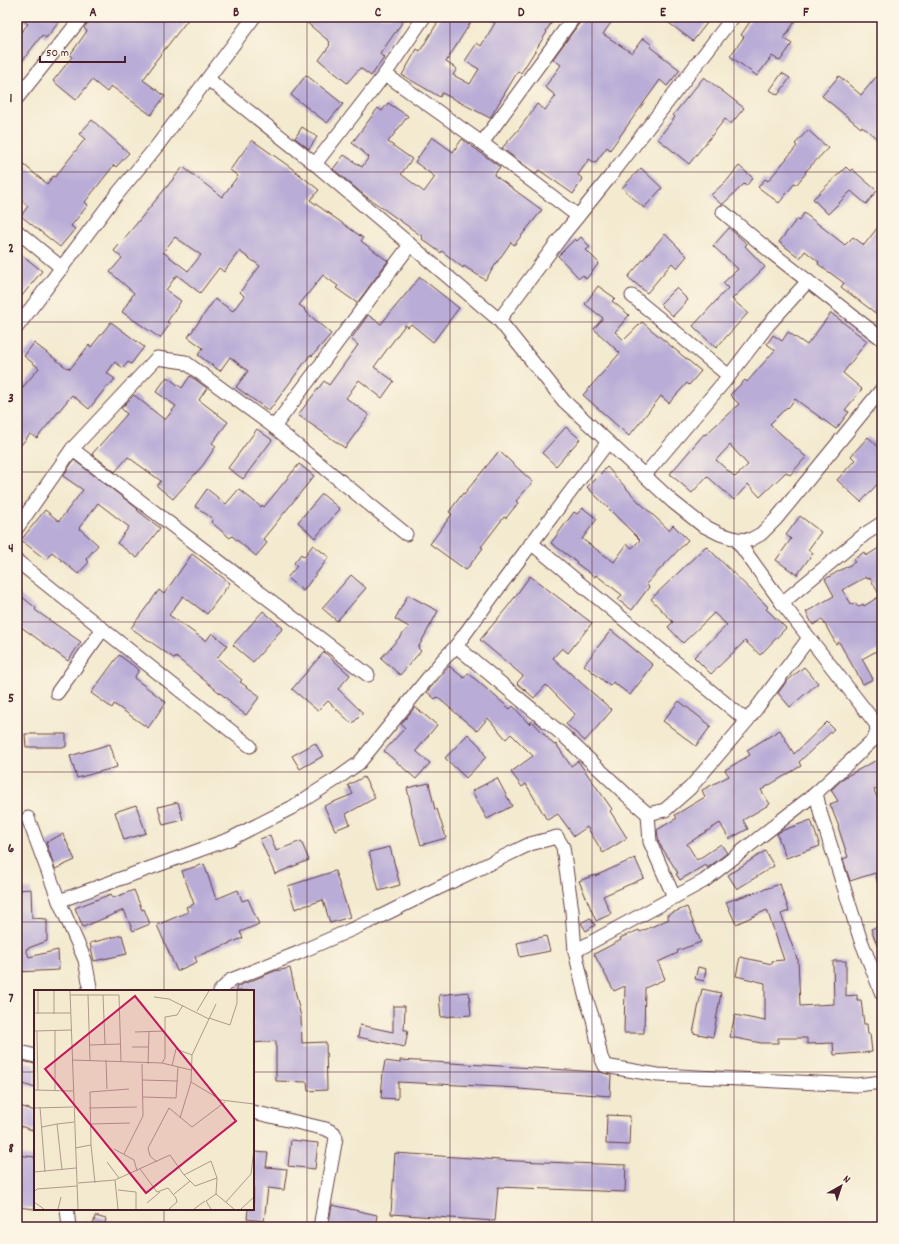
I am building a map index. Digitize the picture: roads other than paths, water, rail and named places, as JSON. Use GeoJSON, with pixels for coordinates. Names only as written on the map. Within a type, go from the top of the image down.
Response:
{"type":"FeatureCollection","features":[{"type":"Feature","properties":{"kind":"street"},"geometry":{"type":"LineString","coordinates":[[17,98],[82,17]]}},
{"type":"Feature","properties":{"kind":"street"},"geometry":{"type":"LineString","coordinates":[[17,327],[114,198],[208,79],[254,17]]}},
{"type":"Feature","properties":{"kind":"street"},"geometry":{"type":"LineString","coordinates":[[315,164],[385,74],[424,17]]}},
{"type":"Feature","properties":{"kind":"street"},"geometry":{"type":"LineString","coordinates":[[482,143],[574,17]]}},
{"type":"Feature","properties":{"kind":"street"},"geometry":{"type":"LineString","coordinates":[[499,320],[562,236],[733,17]]}},
{"type":"Feature","properties":{"kind":"street"},"geometry":{"type":"LineString","coordinates":[[385,74],[482,143],[578,216]]}},
{"type":"Feature","properties":{"kind":"street"},"geometry":{"type":"LineString","coordinates":[[208,79],[315,164],[499,320],[564,401],[674,502],[702,525],[720,534],[736,539],[750,540],[761,534],[776,519],[882,389]]}},
{"type":"Feature","properties":{"kind":"street"},"geometry":{"type":"LineString","coordinates":[[723,212],[772,253],[882,339]]}},
{"type":"Feature","properties":{"kind":"street"},"geometry":{"type":"LineString","coordinates":[[17,231],[62,268]]}},
{"type":"Feature","properties":{"kind":"street"},"geometry":{"type":"LineString","coordinates":[[274,427],[410,245]]}},
{"type":"Feature","properties":{"kind":"street"},"geometry":{"type":"LineString","coordinates":[[644,476],[729,376],[768,326],[808,281]]}},
{"type":"Feature","properties":{"kind":"street"},"geometry":{"type":"LineString","coordinates":[[632,296],[729,376]]}},
{"type":"Feature","properties":{"kind":"street"},"geometry":{"type":"LineString","coordinates":[[17,528],[72,449],[157,358],[184,362],[274,427],[406,534]]}},
{"type":"Feature","properties":{"kind":"street"},"geometry":{"type":"LineString","coordinates":[[59,901],[230,839],[290,808],[359,763],[441,662],[456,646],[531,543],[608,442]]}},
{"type":"Feature","properties":{"kind":"street"},"geometry":{"type":"LineString","coordinates":[[72,449],[368,675]]}},
{"type":"Feature","properties":{"kind":"street"},"geometry":{"type":"LineString","coordinates":[[782,603],[865,534],[882,523]]}},
{"type":"Feature","properties":{"kind":"street"},"geometry":{"type":"LineString","coordinates":[[575,951],[704,881],[816,793],[874,739],[879,722],[809,638],[736,539]]}},
{"type":"Feature","properties":{"kind":"street"},"geometry":{"type":"LineString","coordinates":[[531,543],[747,720]]}},
{"type":"Feature","properties":{"kind":"street"},"geometry":{"type":"LineString","coordinates":[[17,561],[250,746]]}},
{"type":"Feature","properties":{"kind":"street"},"geometry":{"type":"LineString","coordinates":[[57,693],[103,629]]}},
{"type":"Feature","properties":{"kind":"street"},"geometry":{"type":"LineString","coordinates":[[648,814],[665,810],[690,788],[747,720],[809,638]]}},
{"type":"Feature","properties":{"kind":"street"},"geometry":{"type":"LineString","coordinates":[[456,646],[563,735],[648,814],[650,842],[674,897]]}},
{"type":"Feature","properties":{"kind":"street"},"geometry":{"type":"LineString","coordinates":[[816,793],[821,815],[860,938],[882,994]]}},
{"type":"Feature","properties":{"kind":"street"},"geometry":{"type":"LineString","coordinates":[[28,818],[59,901],[85,960],[90,987],[88,990]]}},
{"type":"Feature","properties":{"kind":"street"},"geometry":{"type":"LineString","coordinates":[[221,990],[231,980],[374,920],[432,890],[530,844],[557,837],[564,847],[572,911],[575,951],[585,995],[605,1066],[666,1075],[857,1085],[882,1082]]}},
{"type":"Feature","properties":{"kind":"street"},"geometry":{"type":"LineString","coordinates":[[17,1051],[34,1056]]}},
{"type":"Feature","properties":{"kind":"street"},"geometry":{"type":"LineString","coordinates":[[254,1112],[326,1129],[334,1133],[336,1138],[320,1227]]}},
{"type":"Feature","properties":{"kind":"street"},"geometry":{"type":"LineString","coordinates":[[67,1210],[69,1227]]}}]}
